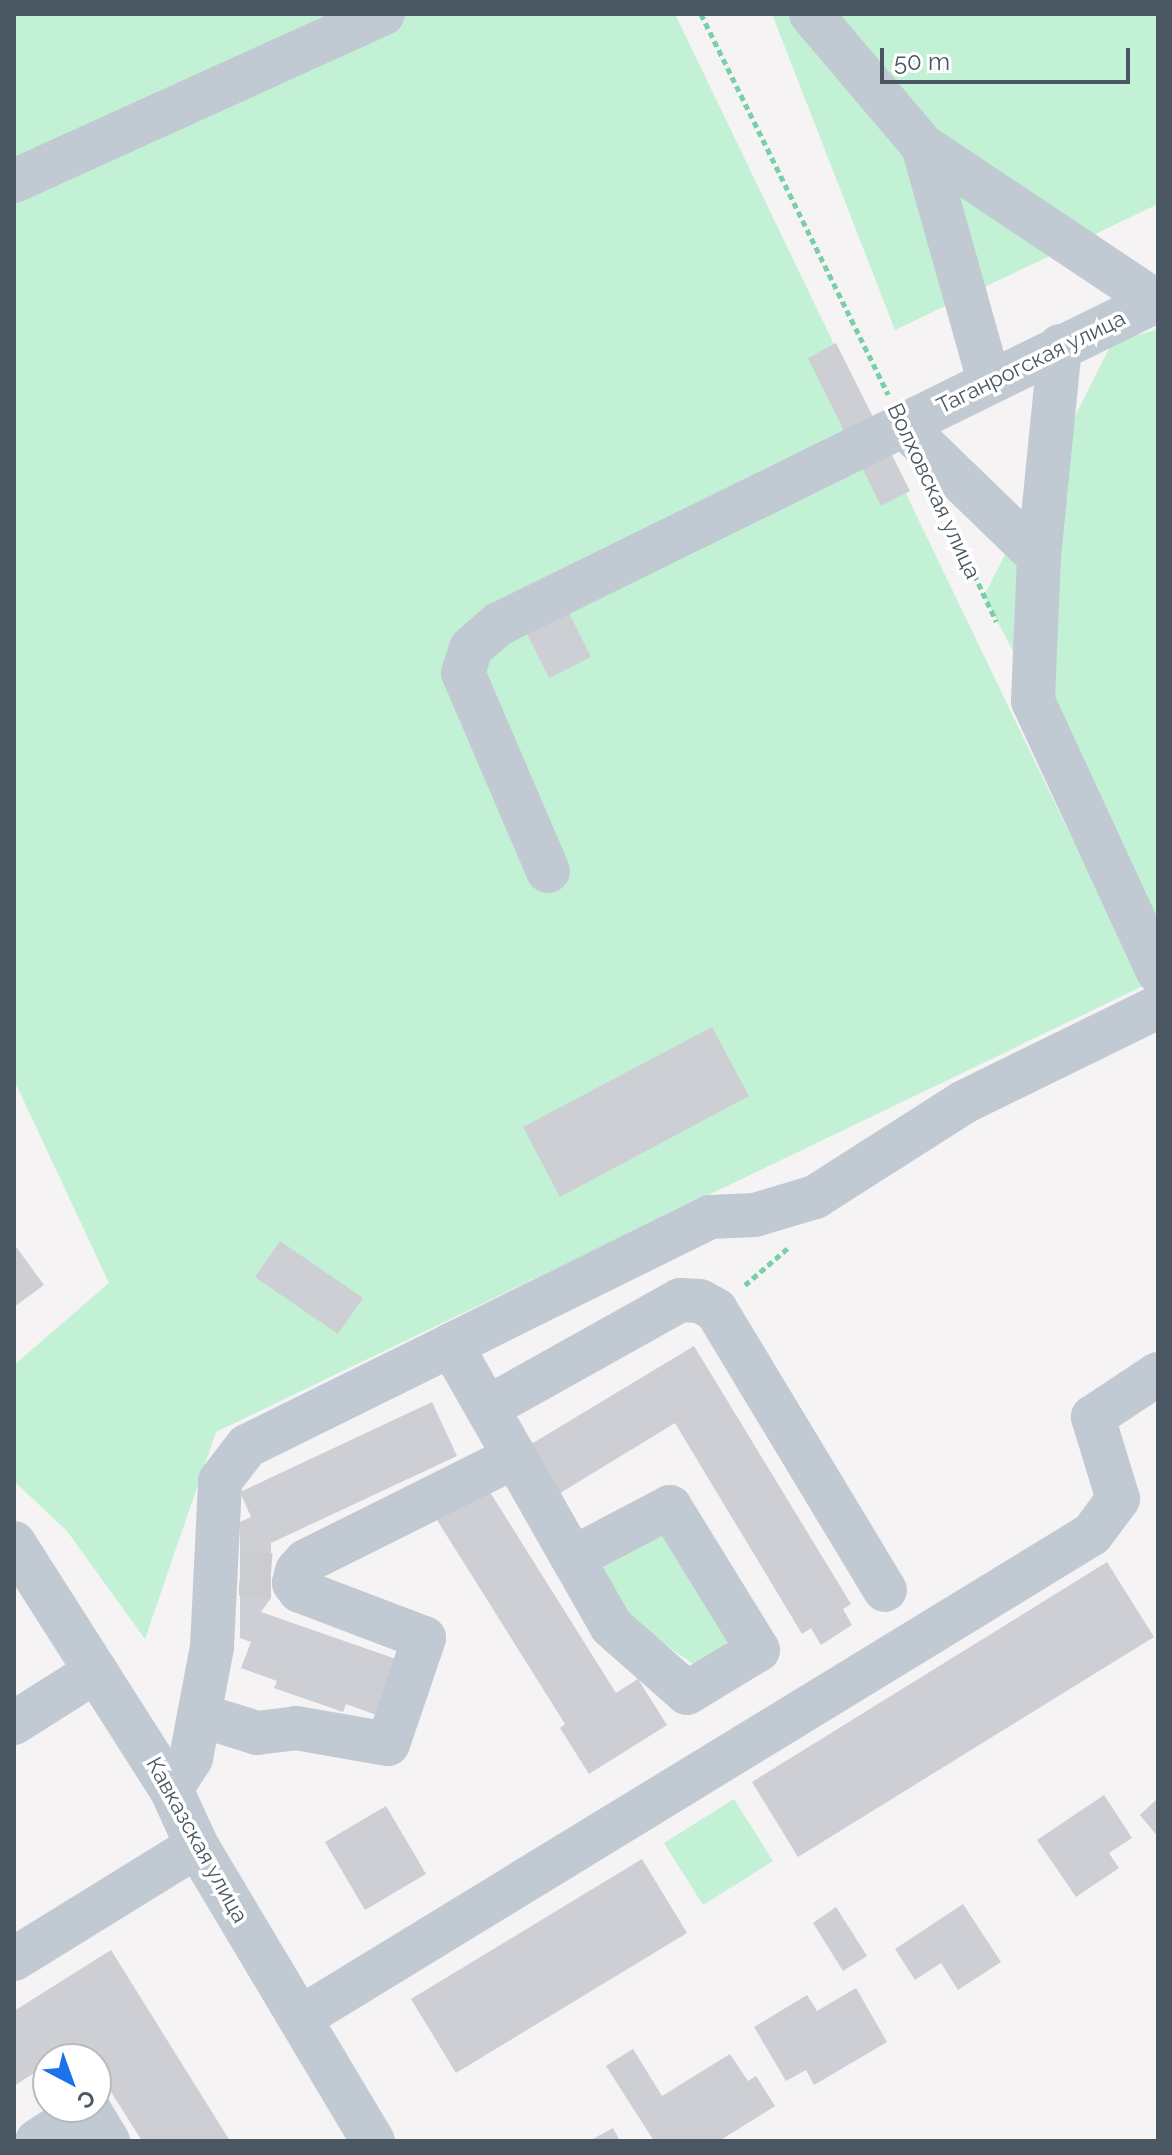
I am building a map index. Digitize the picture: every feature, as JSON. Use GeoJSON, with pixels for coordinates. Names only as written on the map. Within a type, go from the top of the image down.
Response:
{"type":"FeatureCollection","features":[{"type":"Feature","properties":{"kind":"street"},"geometry":{"type":"LineString","coordinates":[[14,181],[383,14]]}},
{"type":"Feature","properties":{"kind":"street"},"geometry":{"type":"LineString","coordinates":[[811,14],[923,146],[1157,300]]}},
{"type":"Feature","properties":{"kind":"street"},"geometry":{"type":"LineString","coordinates":[[923,146],[989,381]]}},
{"type":"Feature","properties":{"kind":"street","name":"Таганрогская улица"},"geometry":{"type":"LineString","coordinates":[[548,871],[463,673],[471,648],[499,624],[1157,300]]}},
{"type":"Feature","properties":{"kind":"street"},"geometry":{"type":"LineString","coordinates":[[1060,346],[1039,557],[1033,701],[1158,972]]}},
{"type":"Feature","properties":{"kind":"street"},"geometry":{"type":"LineString","coordinates":[[904,426],[1039,557]]}},
{"type":"Feature","properties":{"kind":"street"},"geometry":{"type":"LineString","coordinates":[[199,1715],[257,1733],[296,1728],[382,1746],[392,1740],[424,1638],[256,1574],[220,1481],[230,1462],[247,1446],[710,1217],[755,1215],[815,1197],[964,1102],[1158,1007]]}},
{"type":"Feature","properties":{"kind":"street"},"geometry":{"type":"LineString","coordinates":[[487,1408],[680,1300],[700,1301],[716,1310],[885,1590]]}},
{"type":"Feature","properties":{"kind":"street"},"geometry":{"type":"LineString","coordinates":[[451,1345],[573,1558]]}},
{"type":"Feature","properties":{"kind":"street"},"geometry":{"type":"LineString","coordinates":[[300,2018],[1092,1534],[1118,1499],[1093,1417],[1158,1374]]}},
{"type":"Feature","properties":{"kind":"street"},"geometry":{"type":"LineString","coordinates":[[171,1789],[191,1758],[212,1647],[256,1574],[306,1561],[515,1457]]}},
{"type":"Feature","properties":{"kind":"street","name":"Кавказская улица"},"geometry":{"type":"LineString","coordinates":[[14,1543],[171,1789],[197,1846],[373,2141]]}},
{"type":"Feature","properties":{"kind":"street"},"geometry":{"type":"LineString","coordinates":[[14,1723],[96,1671]]}},
{"type":"Feature","properties":{"kind":"street"},"geometry":{"type":"LineString","coordinates":[[14,1959],[197,1846]]}},
{"type":"Feature","properties":{"kind":"street"},"geometry":{"type":"LineString","coordinates":[[37,2141],[88,2108],[108,2141]]}},
{"type":"Feature","properties":{"kind":"path","name":"Волховская улица"},"geometry":{"type":"LineString","coordinates":[[701,14],[904,426]]}},
{"type":"Feature","properties":{"kind":"path","name":"Волховская улица"},"geometry":{"type":"LineString","coordinates":[[951,525],[1002,635]]}},
{"type":"Feature","properties":{"kind":"path"},"geometry":{"type":"LineString","coordinates":[[716,1310],[805,1233],[815,1215],[815,1197]]}},
{"type":"Feature","properties":{"kind":"green space"},"geometry":{"type":"Polygon","coordinates":[[[14,14],[675,14],[1143,986],[216,1432],[145,1639],[67,1531],[14,1481],[14,1365],[109,1283],[14,1080],[14,14]]]}},
{"type":"Feature","properties":{"kind":"green space"},"geometry":{"type":"Polygon","coordinates":[[[772,14],[1158,14],[1158,204],[895,330],[772,14]]]}},
{"type":"Feature","properties":{"kind":"green space"},"geometry":{"type":"Polygon","coordinates":[[[1158,329],[1158,927],[984,596],[1112,343],[1158,329]]]}},
{"type":"Feature","properties":{"kind":"green space"},"geometry":{"type":"Polygon","coordinates":[[[666,1529],[729,1637],[725,1646],[693,1664],[631,1621],[600,1568],[666,1529]]]}},
{"type":"Feature","properties":{"kind":"green space"},"geometry":{"type":"Polygon","coordinates":[[[734,1799],[773,1861],[703,1905],[664,1843],[734,1799]]]}},
{"type":"Feature","properties":{"kind":"building"},"geometry":{"type":"Polygon","coordinates":[[[836,343],[910,491],[881,506],[808,358],[836,343]]]}},
{"type":"Feature","properties":{"kind":"building"},"geometry":{"type":"Polygon","coordinates":[[[568,611],[591,657],[549,678],[526,632],[568,611]]]}},
{"type":"Feature","properties":{"kind":"building"},"geometry":{"type":"Polygon","coordinates":[[[712,1027],[749,1096],[560,1197],[523,1127],[712,1027]]]}},
{"type":"Feature","properties":{"kind":"building"},"geometry":{"type":"Polygon","coordinates":[[[280,1241],[363,1298],[338,1334],[255,1277],[280,1241]]]}},
{"type":"Feature","properties":{"kind":"building"},"geometry":{"type":"Polygon","coordinates":[[[14,1244],[44,1285],[14,1307],[14,1244]]]}},
{"type":"Feature","properties":{"kind":"building"},"geometry":{"type":"Polygon","coordinates":[[[694,1346],[851,1604],[843,1609],[852,1625],[821,1645],[811,1628],[802,1634],[675,1423],[557,1495],[528,1446],[694,1346]]]}},
{"type":"Feature","properties":{"kind":"building"},"geometry":{"type":"Polygon","coordinates":[[[432,1402],[457,1456],[271,1543],[271,1598],[261,1612],[399,1660],[379,1716],[346,1704],[343,1712],[274,1688],[277,1681],[241,1668],[251,1642],[240,1638],[240,1522],[251,1517],[240,1492],[432,1402]]]}},
{"type":"Feature","properties":{"kind":"building"},"geometry":{"type":"Polygon","coordinates":[[[483,1481],[616,1693],[638,1679],[667,1725],[589,1774],[560,1728],[565,1724],[432,1512],[483,1481]]]}},
{"type":"Feature","properties":{"kind":"building"},"geometry":{"type":"Polygon","coordinates":[[[1107,1562],[1154,1637],[798,1857],[752,1782],[1107,1562]]]}},
{"type":"Feature","properties":{"kind":"building"},"geometry":{"type":"Polygon","coordinates":[[[1104,1795],[1132,1838],[1109,1853],[1119,1868],[1076,1897],[1037,1840],[1104,1795]]]}},
{"type":"Feature","properties":{"kind":"building"},"geometry":{"type":"Polygon","coordinates":[[[1158,1798],[1158,1837],[1140,1815],[1158,1798]]]}},
{"type":"Feature","properties":{"kind":"building"},"geometry":{"type":"Polygon","coordinates":[[[386,1806],[426,1874],[365,1910],[325,1842],[386,1806]]]}},
{"type":"Feature","properties":{"kind":"building"},"geometry":{"type":"Polygon","coordinates":[[[642,1859],[687,1933],[456,2073],[411,1999],[642,1859]]]}},
{"type":"Feature","properties":{"kind":"building"},"geometry":{"type":"Polygon","coordinates":[[[963,1904],[1001,1962],[958,1990],[941,1963],[915,1980],[895,1949],[963,1904]]]}},
{"type":"Feature","properties":{"kind":"building"},"geometry":{"type":"Polygon","coordinates":[[[836,1907],[867,1956],[843,1971],[813,1923],[836,1907]]]}},
{"type":"Feature","properties":{"kind":"building"},"geometry":{"type":"Polygon","coordinates":[[[111,1950],[230,2141],[142,2141],[112,2093],[112,2043],[32,2043],[32,2074],[14,2086],[14,2011],[111,1950]]]}},
{"type":"Feature","properties":{"kind":"building"},"geometry":{"type":"Polygon","coordinates":[[[856,1988],[887,2042],[814,2085],[806,2070],[786,2081],[754,2027],[807,1995],[817,2011],[856,1988]]]}},
{"type":"Feature","properties":{"kind":"building"},"geometry":{"type":"Polygon","coordinates":[[[633,2049],[662,2096],[730,2054],[748,2081],[756,2076],[775,2106],[719,2141],[654,2141],[606,2066],[633,2049]]]}},
{"type":"Feature","properties":{"kind":"building"},"geometry":{"type":"Polygon","coordinates":[[[613,2128],[620,2141],[589,2141],[613,2128]]]}},
{"type":"Feature","properties":{"kind":"tunnel"},"geometry":{"type":"LineString","coordinates":[[240,1573],[271,1575]]}}]}
